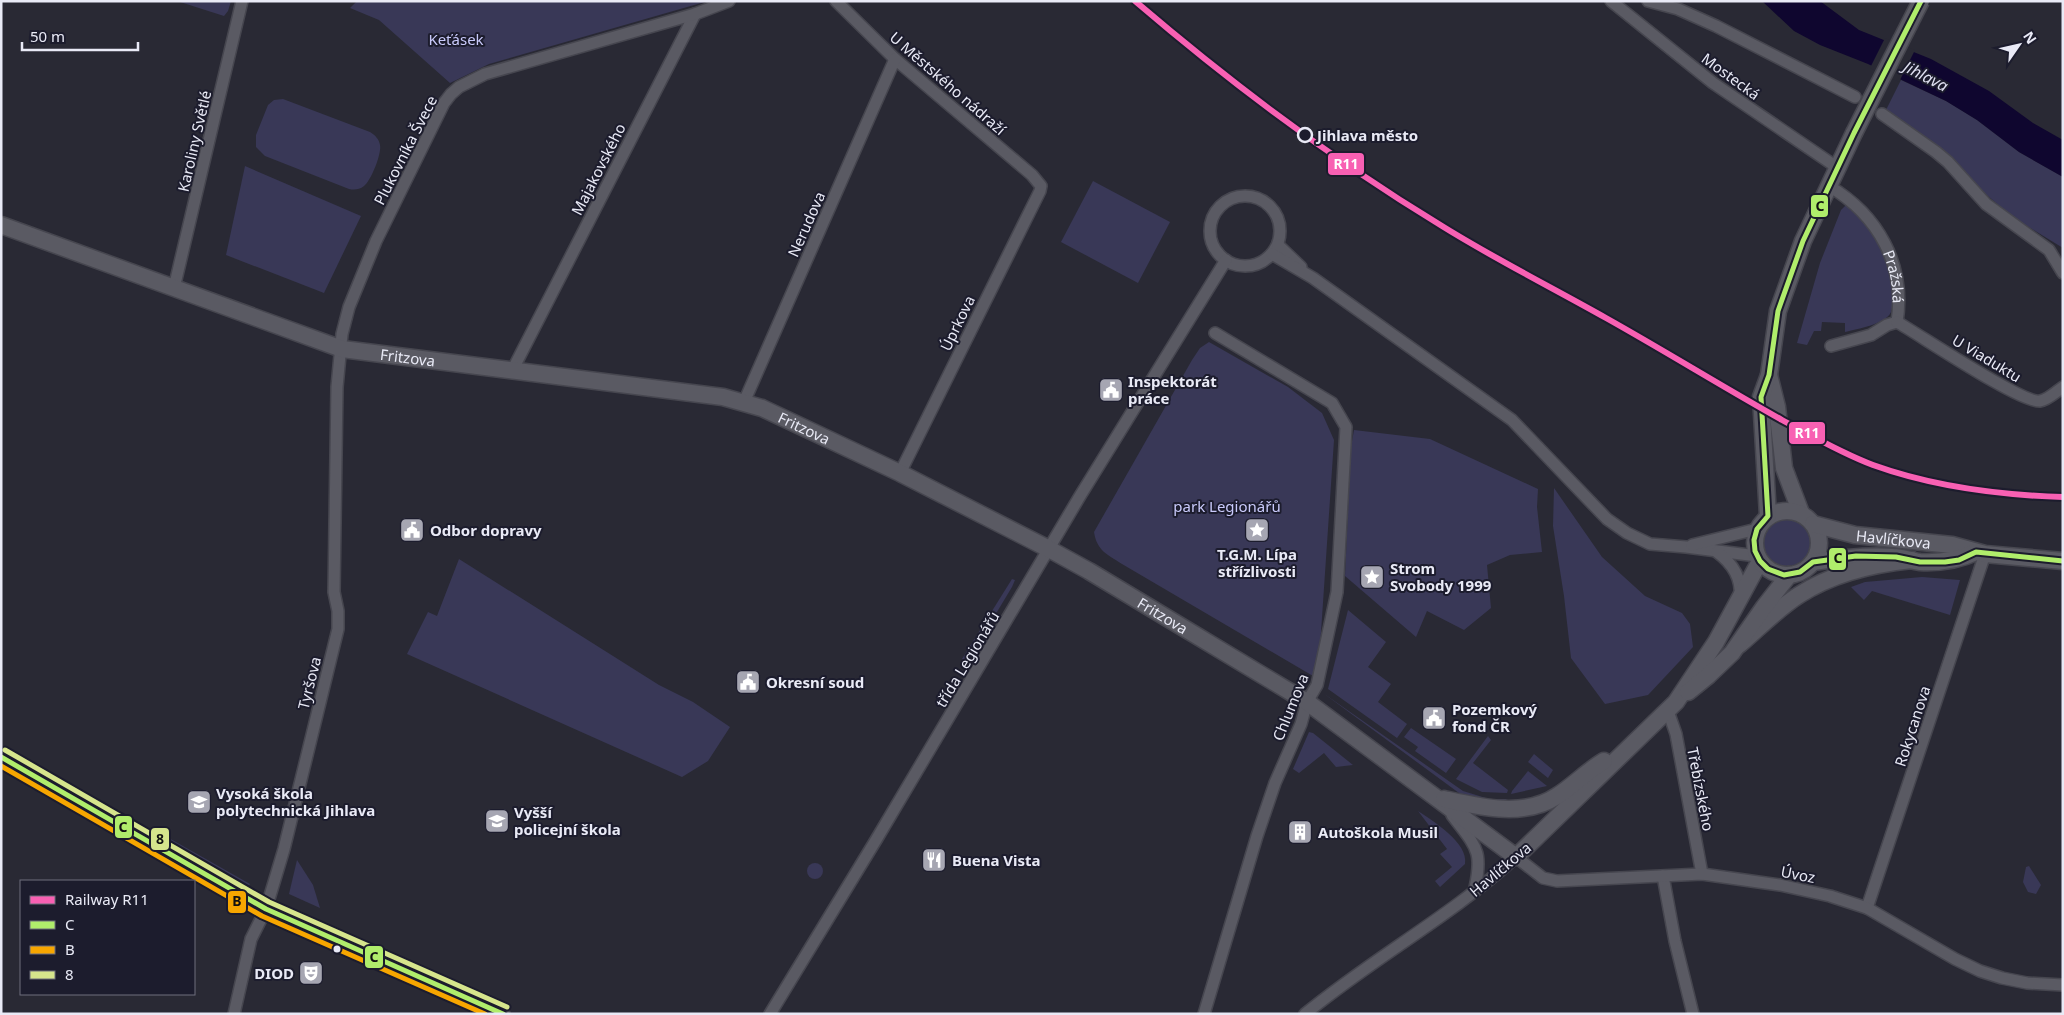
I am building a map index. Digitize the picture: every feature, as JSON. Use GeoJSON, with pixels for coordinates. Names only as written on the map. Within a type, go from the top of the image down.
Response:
{"type":"FeatureCollection","features":[{"type":"Feature","properties":{"kind":"street","name":"Karoliny Světlé"},"geometry":{"type":"LineString","coordinates":[[174,288],[242,1]]}},
{"type":"Feature","properties":{"kind":"street"},"geometry":{"type":"LineString","coordinates":[[695,14],[729,1]]}},
{"type":"Feature","properties":{"kind":"street","name":"U Městského nádraží"},"geometry":{"type":"LineString","coordinates":[[836,1],[895,59],[1032,175],[1041,186]]}},
{"type":"Feature","properties":{"kind":"street","name":"Mostecká"},"geometry":{"type":"LineString","coordinates":[[1611,1],[1713,83],[1838,168]]}},
{"type":"Feature","properties":{"kind":"street"},"geometry":{"type":"LineString","coordinates":[[1648,1],[1678,9],[1716,26],[1855,97]]}},
{"type":"Feature","properties":{"kind":"street"},"geometry":{"type":"LineString","coordinates":[[1768,516],[1761,397],[1768,375],[1778,311],[1803,241],[1854,132],[1921,1]]}},
{"type":"Feature","properties":{"kind":"street","name":"Plukovníka Švece"},"geometry":{"type":"LineString","coordinates":[[342,349],[342,334],[349,307],[365,267],[444,103],[451,94],[468,82],[497,70],[695,14]]}},
{"type":"Feature","properties":{"kind":"street","name":"Majakovského"},"geometry":{"type":"LineString","coordinates":[[512,371],[695,14]]}},
{"type":"Feature","properties":{"kind":"street","name":"Nerudova"},"geometry":{"type":"LineString","coordinates":[[744,402],[895,59]]}},
{"type":"Feature","properties":{"kind":"street"},"geometry":{"type":"LineString","coordinates":[[1882,114],[1936,152],[1948,162],[1986,204],[2049,250],[2063,273]]}},
{"type":"Feature","properties":{"kind":"street","name":"Úprkova"},"geometry":{"type":"LineString","coordinates":[[900,473],[1041,186]]}},
{"type":"Feature","properties":{"kind":"street","name":"Pražská"},"geometry":{"type":"LineString","coordinates":[[1829,186],[1857,206],[1875,225],[1892,260],[1900,297],[1897,322],[1886,325],[1871,335],[1831,346]]}},
{"type":"Feature","properties":{"kind":"street"},"geometry":{"type":"LineString","coordinates":[[1244,196],[1256,198],[1266,203],[1274,212],[1279,222],[1280,233],[1275,250],[1263,262],[1252,266],[1240,266],[1226,260],[1214,246],[1210,235],[1215,213],[1223,204],[1244,196]]}},
{"type":"Feature","properties":{"kind":"street","name":"Fritzova"},"geometry":{"type":"LineString","coordinates":[[1,225],[342,349],[723,397],[762,408],[900,473],[1049,548],[1307,702],[1439,798],[1516,857]]}},
{"type":"Feature","properties":{"kind":"street"},"geometry":{"type":"LineString","coordinates":[[1,237],[31,236]]}},
{"type":"Feature","properties":{"kind":"street"},"geometry":{"type":"LineString","coordinates":[[1275,250],[1512,420],[1607,519],[1628,533],[1650,544],[1716,551],[1759,559],[1773,572],[1789,575]]}},
{"type":"Feature","properties":{"kind":"street","name":"třída Legionářů"},"geometry":{"type":"LineString","coordinates":[[770,1014],[834,911],[1049,548],[1226,260]]}},
{"type":"Feature","properties":{"kind":"street","name":"U Viaduktu"},"geometry":{"type":"LineString","coordinates":[[1897,322],[1998,384],[2031,401],[2042,401],[2063,387]]}},
{"type":"Feature","properties":{"kind":"street","name":"Chlumova"},"geometry":{"type":"LineString","coordinates":[[1204,1014],[1256,836],[1275,783],[1301,724],[1307,702],[1317,685],[1337,592],[1346,427],[1332,402],[1215,333]]}},
{"type":"Feature","properties":{"kind":"street","name":"Tyršova"},"geometry":{"type":"LineString","coordinates":[[234,1014],[251,939],[266,909],[284,849],[338,630],[338,611],[334,592],[338,387],[342,349]]}},
{"type":"Feature","properties":{"kind":"street"},"geometry":{"type":"LineString","coordinates":[[1768,375],[1778,407],[1784,468],[1801,513]]}},
{"type":"Feature","properties":{"kind":"street"},"geometry":{"type":"LineString","coordinates":[[1686,547],[1757,529],[1768,516],[1784,510],[1801,513]]}},
{"type":"Feature","properties":{"kind":"street","name":"Havlíčkova"},"geometry":{"type":"LineString","coordinates":[[1801,513],[1813,524],[1856,535],[1952,545],[1980,553],[2063,561]]}},
{"type":"Feature","properties":{"kind":"street"},"geometry":{"type":"LineString","coordinates":[[1813,524],[1818,535],[1819,546],[1813,562]]}},
{"type":"Feature","properties":{"kind":"street","name":"Havlíčkova"},"geometry":{"type":"LineString","coordinates":[[1672,706],[1716,642],[1740,599],[1759,559],[1754,546],[1757,529]]}},
{"type":"Feature","properties":{"kind":"street"},"geometry":{"type":"LineString","coordinates":[[1716,551],[1729,561],[1735,570],[1739,582],[1740,599]]}},
{"type":"Feature","properties":{"kind":"street","name":"Havlíčkova"},"geometry":{"type":"LineString","coordinates":[[1305,1014],[1349,979],[1429,926],[1516,857],[1672,706],[1709,675],[1739,645],[1797,596],[1818,584],[1843,574],[1881,563],[1912,560],[1952,561],[1980,553]]}},
{"type":"Feature","properties":{"kind":"street","name":"Rokycanova"},"geometry":{"type":"LineString","coordinates":[[1867,908],[1980,553]]}},
{"type":"Feature","properties":{"kind":"street","name":"Havlíčkova"},"geometry":{"type":"LineString","coordinates":[[1739,645],[1764,607],[1789,575],[1805,570],[1813,562],[1856,556],[1896,557],[1912,560]]}},
{"type":"Feature","properties":{"kind":"street","name":"Třebízského"},"geometry":{"type":"LineString","coordinates":[[1672,706],[1702,874]]}},
{"type":"Feature","properties":{"kind":"street"},"geometry":{"type":"LineString","coordinates":[[1439,798],[1481,808],[1514,808],[1540,804],[1557,796],[1598,764],[1628,747]]}},
{"type":"Feature","properties":{"kind":"street"},"geometry":{"type":"LineString","coordinates":[[1,757],[266,909],[504,1014]]}},
{"type":"Feature","properties":{"kind":"street"},"geometry":{"type":"LineString","coordinates":[[1,763],[22,770]]}},
{"type":"Feature","properties":{"kind":"street"},"geometry":{"type":"LineString","coordinates":[[1439,798],[1468,835],[1479,856],[1474,892]]}},
{"type":"Feature","properties":{"kind":"street","name":"Úvoz"},"geometry":{"type":"LineString","coordinates":[[1516,857],[1544,878],[1557,881],[1702,874],[1780,885],[1830,896],[1867,908],[1955,959],[1980,971],[2026,983],[2063,985]]}},
{"type":"Feature","properties":{"kind":"street"},"geometry":{"type":"LineString","coordinates":[[1664,876],[1675,941],[1693,1014]]}},
{"type":"Feature","properties":{"kind":"green space"},"geometry":{"type":"Polygon","coordinates":[[[177,1],[231,1],[228,11],[224,16],[177,1]]]}},
{"type":"Feature","properties":{"kind":"green space","name":"Keťásek"},"geometry":{"type":"Polygon","coordinates":[[[357,1],[708,1],[489,64],[450,83],[379,20],[350,8],[357,1]]]}},
{"type":"Feature","properties":{"kind":"green space"},"geometry":{"type":"Polygon","coordinates":[[[1901,80],[1946,101],[1977,120],[2019,152],[2063,177],[2063,248],[2014,218],[1886,110],[1901,80]]]}},
{"type":"Feature","properties":{"kind":"green space"},"geometry":{"type":"Polygon","coordinates":[[[283,99],[370,132],[375,136],[380,145],[378,160],[373,173],[364,186],[349,189],[265,156],[256,147],[256,135],[268,105],[274,100],[283,99]]]}},
{"type":"Feature","properties":{"kind":"green space"},"geometry":{"type":"Polygon","coordinates":[[[245,166],[361,216],[324,293],[226,255],[245,166]]]}},
{"type":"Feature","properties":{"kind":"green space"},"geometry":{"type":"Polygon","coordinates":[[[1093,181],[1170,222],[1138,283],[1061,242],[1093,181]]]}},
{"type":"Feature","properties":{"kind":"green space"},"geometry":{"type":"Polygon","coordinates":[[[1846,205],[1864,222],[1879,243],[1891,280],[1891,312],[1877,323],[1845,332],[1845,323],[1822,322],[1821,331],[1814,331],[1807,345],[1797,343],[1820,263],[1841,210],[1846,205]]]}},
{"type":"Feature","properties":{"kind":"green space","name":"park Legionářů"},"geometry":{"type":"Polygon","coordinates":[[[1209,342],[1288,387],[1322,413],[1334,440],[1320,647],[1313,676],[1122,564],[1100,548],[1095,538],[1094,532],[1192,360],[1200,348],[1209,342]]]}},
{"type":"Feature","properties":{"kind":"green space"},"geometry":{"type":"Polygon","coordinates":[[[1354,430],[1430,439],[1538,489],[1537,507],[1542,552],[1510,555],[1487,565],[1491,608],[1464,630],[1427,611],[1416,637],[1345,576],[1351,447],[1354,430]]]}},
{"type":"Feature","properties":{"kind":"green space"},"geometry":{"type":"Polygon","coordinates":[[[1554,488],[1602,557],[1645,596],[1682,613],[1690,624],[1693,647],[1648,695],[1605,704],[1571,658],[1553,526],[1554,488]]]}},
{"type":"Feature","properties":{"kind":"green space"},"geometry":{"type":"Polygon","coordinates":[[[1783,520],[1791,520],[1800,524],[1806,530],[1810,543],[1806,556],[1800,562],[1791,566],[1783,566],[1774,562],[1768,556],[1764,547],[1764,539],[1768,530],[1774,524],[1783,520]]]}},
{"type":"Feature","properties":{"kind":"green space"},"geometry":{"type":"Polygon","coordinates":[[[459,559],[659,685],[693,702],[730,727],[708,761],[682,777],[407,654],[428,612],[437,616],[459,559]]]}},
{"type":"Feature","properties":{"kind":"green space"},"geometry":{"type":"Polygon","coordinates":[[[1922,577],[1960,580],[1950,615],[1872,591],[1864,600],[1851,587],[1865,582],[1922,577]]]}},
{"type":"Feature","properties":{"kind":"green space"},"geometry":{"type":"Polygon","coordinates":[[[1012,579],[1015,580],[1012,587],[968,660],[965,661],[962,659],[1012,579]]]}},
{"type":"Feature","properties":{"kind":"green space"},"geometry":{"type":"Polygon","coordinates":[[[1348,610],[1386,642],[1368,667],[1391,684],[1378,702],[1407,724],[1397,738],[1328,689],[1348,610]]]}},
{"type":"Feature","properties":{"kind":"green space"},"geometry":{"type":"Polygon","coordinates":[[[1323,693],[1463,791],[1489,799],[1506,799],[1509,803],[1467,797],[1459,793],[1323,693]]]}},
{"type":"Feature","properties":{"kind":"green space"},"geometry":{"type":"Polygon","coordinates":[[[1411,728],[1456,759],[1446,773],[1415,751],[1418,747],[1404,737],[1411,728]]]}},
{"type":"Feature","properties":{"kind":"green space"},"geometry":{"type":"Polygon","coordinates":[[[1309,732],[1313,733],[1353,765],[1336,767],[1324,753],[1299,773],[1293,769],[1309,732]]]}},
{"type":"Feature","properties":{"kind":"green space"},"geometry":{"type":"Polygon","coordinates":[[[1488,736],[1491,740],[1473,763],[1508,790],[1507,793],[1482,792],[1456,779],[1488,736]]]}},
{"type":"Feature","properties":{"kind":"green space"},"geometry":{"type":"Polygon","coordinates":[[[1534,754],[1553,770],[1548,778],[1528,762],[1534,754]]]}},
{"type":"Feature","properties":{"kind":"green space"},"geometry":{"type":"Polygon","coordinates":[[[1528,771],[1547,786],[1511,794],[1512,791],[1528,771]]]}},
{"type":"Feature","properties":{"kind":"green space"},"geometry":{"type":"Polygon","coordinates":[[[1418,811],[1449,833],[1465,856],[1465,864],[1440,887],[1435,881],[1452,867],[1440,854],[1447,849],[1418,811]]]}},
{"type":"Feature","properties":{"kind":"green space"},"geometry":{"type":"Polygon","coordinates":[[[160,833],[250,884],[248,888],[165,841],[159,835],[160,833]]]}},
{"type":"Feature","properties":{"kind":"green space"},"geometry":{"type":"Polygon","coordinates":[[[297,860],[313,885],[320,908],[289,894],[297,860]]]}},
{"type":"Feature","properties":{"kind":"green space"},"geometry":{"type":"Polygon","coordinates":[[[812,863],[818,863],[823,868],[821,877],[812,879],[807,874],[807,868],[812,863]]]}},
{"type":"Feature","properties":{"kind":"green space"},"geometry":{"type":"Polygon","coordinates":[[[2029,866],[2041,885],[2036,894],[2028,892],[2023,882],[2026,867],[2029,866]]]}},
{"type":"Feature","properties":{"kind":"water","name":"Jihlava"},"geometry":{"type":"Polygon","coordinates":[[[1762,1],[1820,1],[1859,30],[1931,59],[1989,91],[2033,123],[2063,140],[2063,177],[2019,152],[1977,120],[1946,101],[1868,64],[1820,45],[1794,31],[1762,1]]]}},
{"type":"Feature","properties":{"kind":"pier"},"geometry":{"type":"Polygon","coordinates":[[[1885,38],[1915,50],[1899,82],[1870,68],[1885,38]]]}},
{"type":"Feature","properties":{"kind":"rail line","name":"R11"},"geometry":{"type":"LineString","coordinates":[[1135,1],[1284,120],[1401,201],[1482,250],[1606,318],[1816,438],[1873,465],[1919,479],[1990,492],[2063,497]]}},
{"type":"Feature","properties":{"kind":"transit line","name":"C"},"geometry":{"type":"LineString","coordinates":[[1921,1],[1854,133],[1803,241],[1778,311],[1769,375],[1761,397],[1768,516],[1757,529],[1754,540],[1755,551],[1760,561],[1768,569],[1784,575],[1800,572],[1813,562],[1856,556],[1896,557],[1920,562],[1945,562],[1959,560],[1976,552],[2063,561]]}},
{"type":"Feature","properties":{"kind":"transit line","name":"8"},"geometry":{"type":"LineString","coordinates":[[5,750],[269,902],[507,1007]]}},
{"type":"Feature","properties":{"kind":"transit line","name":"C"},"geometry":{"type":"LineString","coordinates":[[1,757],[266,909],[503,1014]]}},
{"type":"Feature","properties":{"kind":"transit line","name":"B"},"geometry":{"type":"LineString","coordinates":[[1,766],[262,916],[485,1014]]}},
{"type":"Feature","properties":{"kind":"place","name":"Jihlava město"},"geometry":{"type":"Point","coordinates":[1305,135]}},
{"type":"Feature","properties":{"kind":"place","name":"Inspektorát práce"},"geometry":{"type":"Point","coordinates":[1111,390]}},
{"type":"Feature","properties":{"kind":"place","name":"Odbor dopravy"},"geometry":{"type":"Point","coordinates":[412,530]}},
{"type":"Feature","properties":{"kind":"place","name":"T.G.M. Lípa střízlivosti"},"geometry":{"type":"Point","coordinates":[1257,530]}},
{"type":"Feature","properties":{"kind":"place","name":"Strom Svobody 1999"},"geometry":{"type":"Point","coordinates":[1372,577]}},
{"type":"Feature","properties":{"kind":"place","name":"Okresní soud"},"geometry":{"type":"Point","coordinates":[748,682]}},
{"type":"Feature","properties":{"kind":"place","name":"Pozemkový fond ČR"},"geometry":{"type":"Point","coordinates":[1434,718]}},
{"type":"Feature","properties":{"kind":"place","name":"Vysoká škola polytechnická Jihlava"},"geometry":{"type":"Point","coordinates":[199,802]}},
{"type":"Feature","properties":{"kind":"place","name":"Vyšší policejní škola"},"geometry":{"type":"Point","coordinates":[497,821]}},
{"type":"Feature","properties":{"kind":"place","name":"Autoškola Musil"},"geometry":{"type":"Point","coordinates":[1300,832]}},
{"type":"Feature","properties":{"kind":"place","name":"Buena Vista"},"geometry":{"type":"Point","coordinates":[934,860]}},
{"type":"Feature","properties":{"kind":"place","name":"DIOD"},"geometry":{"type":"Point","coordinates":[311,973]}}]}
